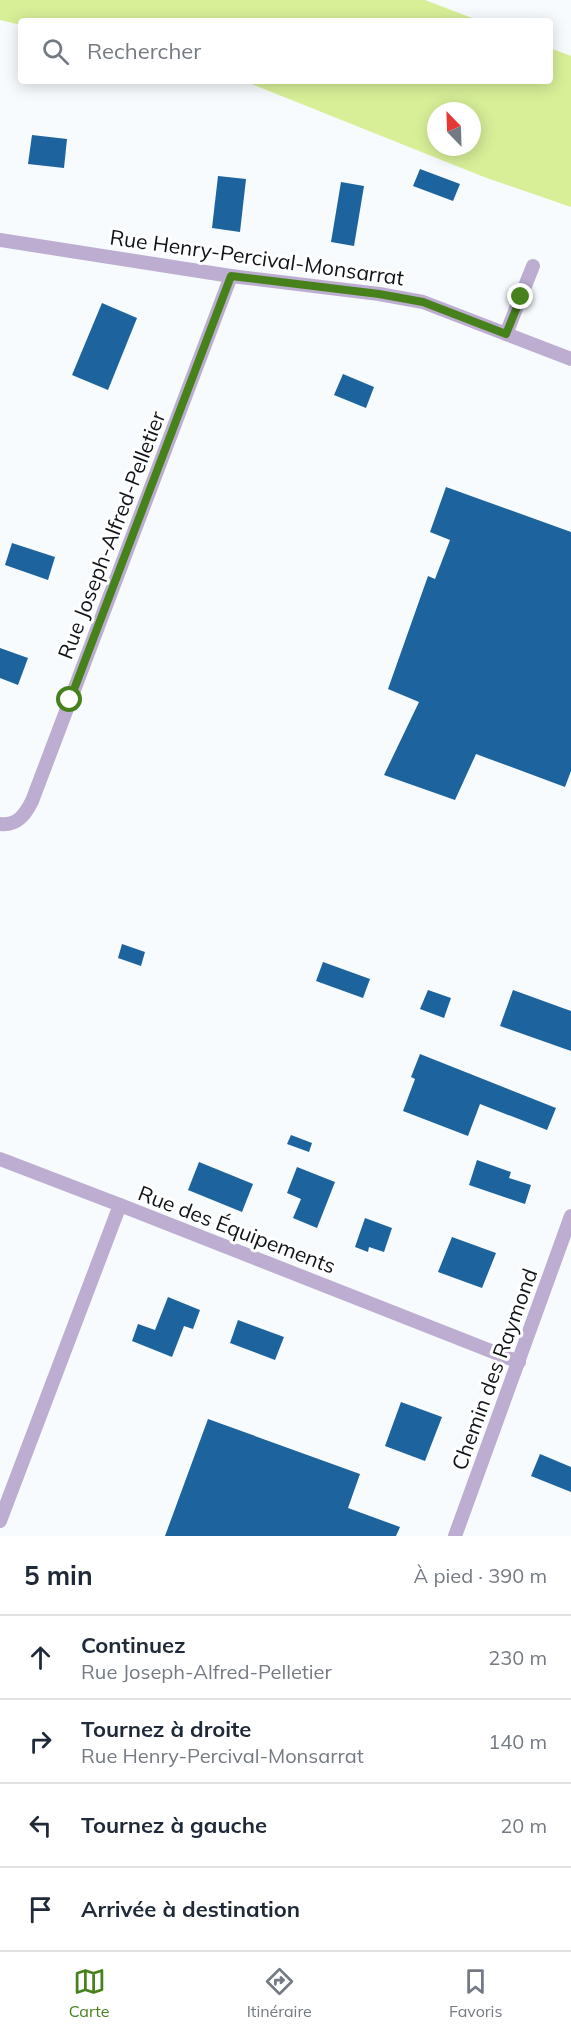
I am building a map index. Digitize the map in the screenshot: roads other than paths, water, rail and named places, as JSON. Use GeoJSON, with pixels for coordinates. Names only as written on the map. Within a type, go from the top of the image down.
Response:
{"type":"FeatureCollection","features":[{"type":"Feature","properties":{"kind":"street","name":"Rue Henry-Percival-Monsarrat"},"geometry":{"type":"LineString","coordinates":[[0,240],[231,276],[379,294],[423,302],[571,359]]}},
{"type":"Feature","properties":{"kind":"street"},"geometry":{"type":"LineString","coordinates":[[506,334],[533,266]]}},
{"type":"Feature","properties":{"kind":"street","name":"Rue Joseph-Alfred-Pelletier"},"geometry":{"type":"LineString","coordinates":[[0,824],[17,822],[26,814],[32,801],[231,276]]}},
{"type":"Feature","properties":{"kind":"street"},"geometry":{"type":"LineString","coordinates":[[0,1159],[120,1206]]}},
{"type":"Feature","properties":{"kind":"street","name":"Rue des Équipements"},"geometry":{"type":"LineString","coordinates":[[0,1521],[120,1206],[519,1362]]}},
{"type":"Feature","properties":{"kind":"street","name":"Chemin des Raymond"},"geometry":{"type":"LineString","coordinates":[[455,1536],[571,1216]]}}]}
